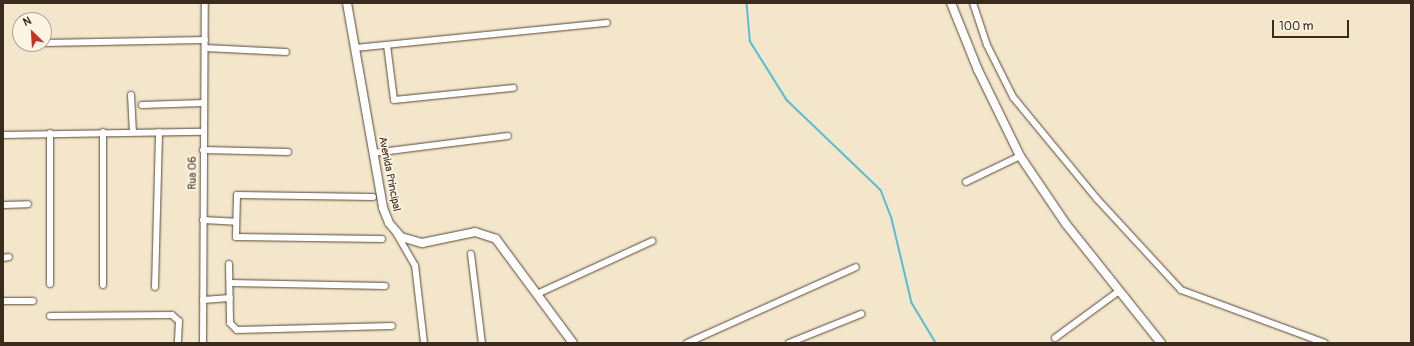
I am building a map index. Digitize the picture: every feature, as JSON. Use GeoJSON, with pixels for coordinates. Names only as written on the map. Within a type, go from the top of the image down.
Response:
{"type":"FeatureCollection","features":[{"type":"Feature","properties":{"kind":"street","name":"Rua 06"},"geometry":{"type":"LineString","coordinates":[[203,343],[203,132],[205,3]]}},
{"type":"Feature","properties":{"kind":"street","name":"Avenida Principal"},"geometry":{"type":"LineString","coordinates":[[347,3],[383,208],[395,231]]}},
{"type":"Feature","properties":{"kind":"street"},"geometry":{"type":"LineString","coordinates":[[951,3],[978,70],[1020,156],[1066,224],[1161,343]]}},
{"type":"Feature","properties":{"kind":"street"},"geometry":{"type":"LineString","coordinates":[[973,3],[987,45],[1013,97],[1097,199],[1181,290],[1325,343]]}},
{"type":"Feature","properties":{"kind":"street"},"geometry":{"type":"LineString","coordinates":[[355,48],[607,23]]}},
{"type":"Feature","properties":{"kind":"street"},"geometry":{"type":"LineString","coordinates":[[52,43],[205,40]]}},
{"type":"Feature","properties":{"kind":"street"},"geometry":{"type":"LineString","coordinates":[[387,45],[394,100],[513,88]]}},
{"type":"Feature","properties":{"kind":"street"},"geometry":{"type":"LineString","coordinates":[[205,48],[286,52]]}},
{"type":"Feature","properties":{"kind":"street"},"geometry":{"type":"LineString","coordinates":[[131,95],[133,132]]}},
{"type":"Feature","properties":{"kind":"street"},"geometry":{"type":"LineString","coordinates":[[142,105],[204,103]]}},
{"type":"Feature","properties":{"kind":"street"},"geometry":{"type":"LineString","coordinates":[[103,132],[103,285]]}},
{"type":"Feature","properties":{"kind":"street"},"geometry":{"type":"LineString","coordinates":[[155,287],[159,132]]}},
{"type":"Feature","properties":{"kind":"street"},"geometry":{"type":"LineString","coordinates":[[3,136],[50,133],[203,132]]}},
{"type":"Feature","properties":{"kind":"street"},"geometry":{"type":"LineString","coordinates":[[50,133],[50,284]]}},
{"type":"Feature","properties":{"kind":"street"},"geometry":{"type":"LineString","coordinates":[[374,153],[508,136]]}},
{"type":"Feature","properties":{"kind":"street"},"geometry":{"type":"LineString","coordinates":[[204,150],[288,152]]}},
{"type":"Feature","properties":{"kind":"street"},"geometry":{"type":"LineString","coordinates":[[966,182],[1020,156]]}},
{"type":"Feature","properties":{"kind":"street"},"geometry":{"type":"LineString","coordinates":[[373,197],[237,195],[236,237],[382,239]]}},
{"type":"Feature","properties":{"kind":"street"},"geometry":{"type":"LineString","coordinates":[[3,205],[28,204]]}},
{"type":"Feature","properties":{"kind":"street"},"geometry":{"type":"LineString","coordinates":[[203,220],[236,222]]}},
{"type":"Feature","properties":{"kind":"street"},"geometry":{"type":"LineString","coordinates":[[395,231],[409,240],[422,243],[465,232],[485,233],[501,244],[573,343]]}},
{"type":"Feature","properties":{"kind":"street"},"geometry":{"type":"LineString","coordinates":[[395,231],[415,265],[424,343]]}},
{"type":"Feature","properties":{"kind":"street"},"geometry":{"type":"LineString","coordinates":[[537,294],[652,241]]}},
{"type":"Feature","properties":{"kind":"street"},"geometry":{"type":"LineString","coordinates":[[471,254],[482,343]]}},
{"type":"Feature","properties":{"kind":"street"},"geometry":{"type":"LineString","coordinates":[[229,264],[230,323],[237,330],[392,326]]}},
{"type":"Feature","properties":{"kind":"street"},"geometry":{"type":"LineString","coordinates":[[687,343],[856,267]]}},
{"type":"Feature","properties":{"kind":"street"},"geometry":{"type":"LineString","coordinates":[[230,282],[385,286]]}},
{"type":"Feature","properties":{"kind":"street"},"geometry":{"type":"LineString","coordinates":[[1055,338],[1119,291]]}},
{"type":"Feature","properties":{"kind":"street"},"geometry":{"type":"LineString","coordinates":[[203,300],[230,298]]}},
{"type":"Feature","properties":{"kind":"street"},"geometry":{"type":"LineString","coordinates":[[3,301],[33,301]]}},
{"type":"Feature","properties":{"kind":"street"},"geometry":{"type":"LineString","coordinates":[[789,343],[861,314]]}},
{"type":"Feature","properties":{"kind":"street"},"geometry":{"type":"LineString","coordinates":[[50,316],[172,315],[180,321],[178,343]]}},
{"type":"Feature","properties":{"kind":"waterway"},"geometry":{"type":"LineString","coordinates":[[747,3],[750,41],[787,100],[881,190],[892,219],[912,303],[936,343]]}}]}
